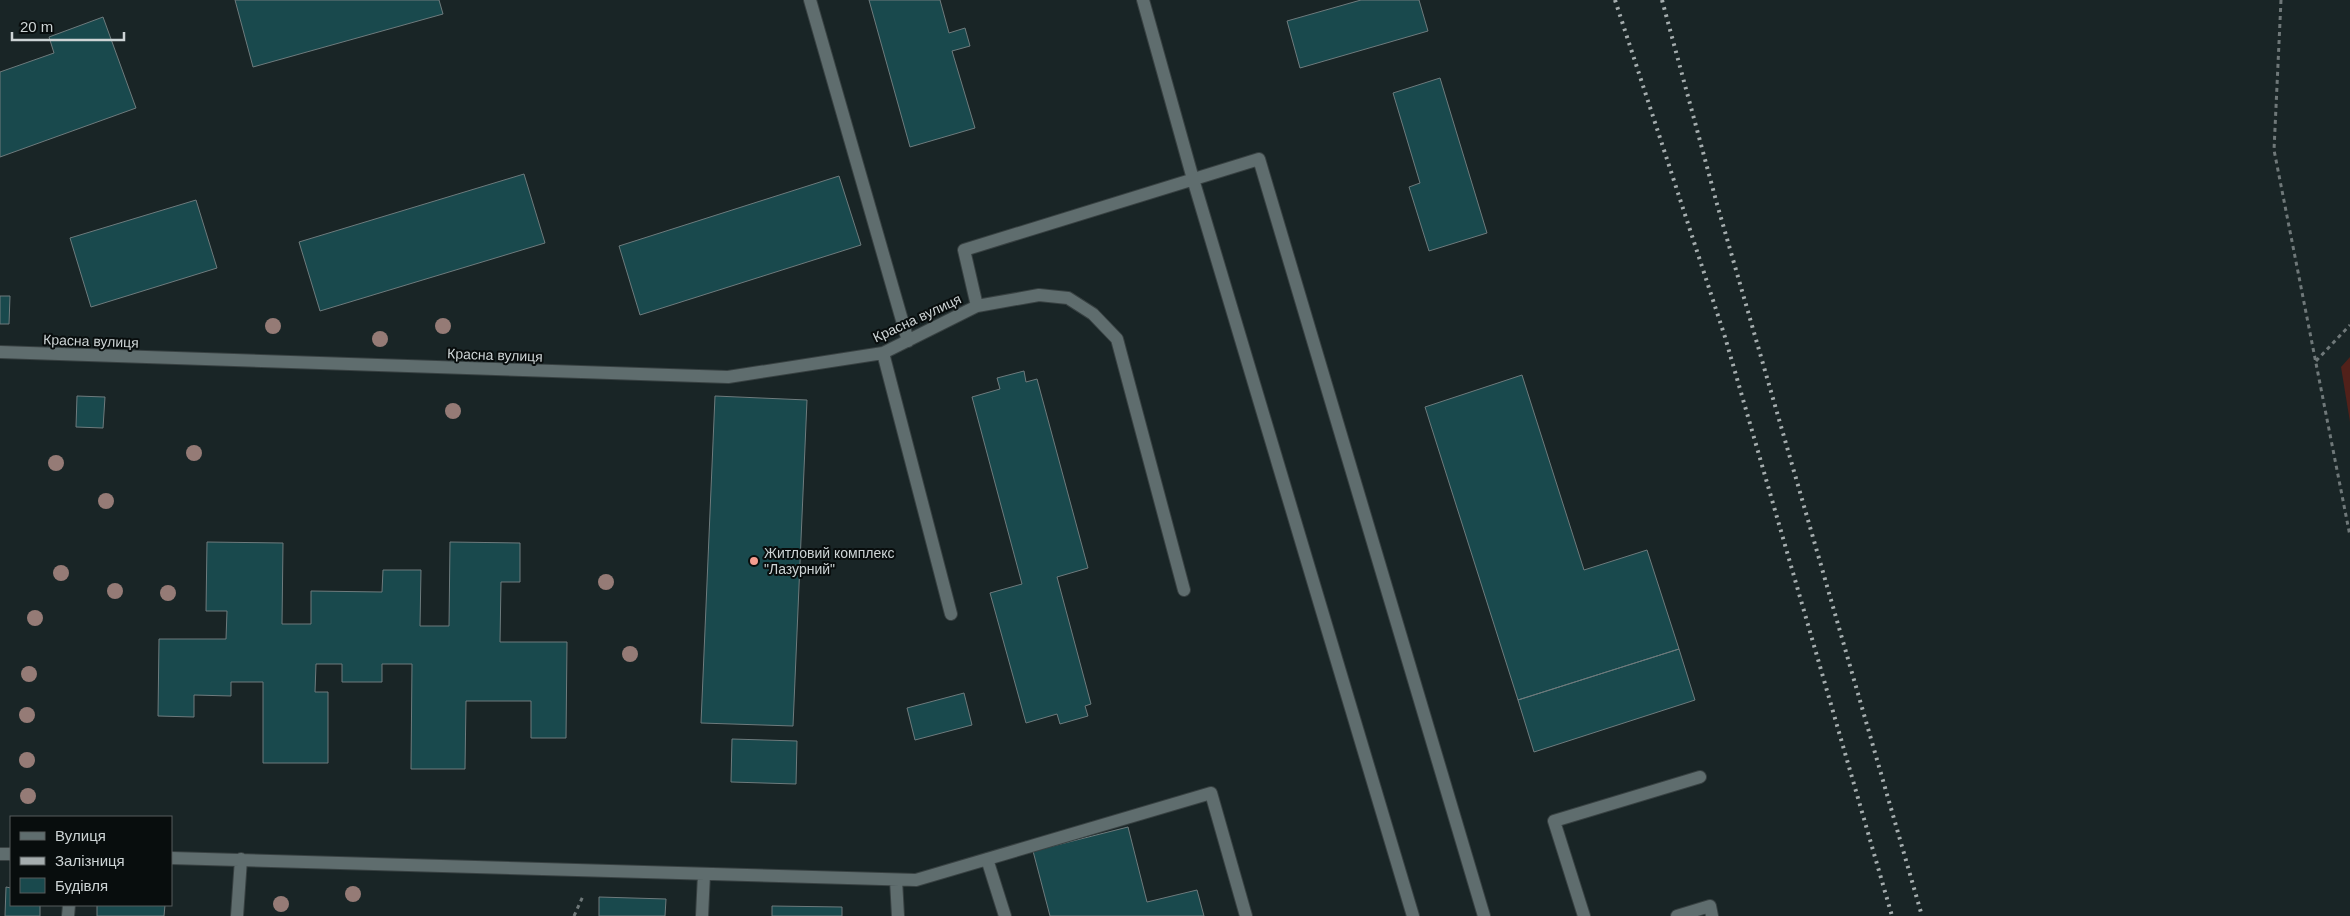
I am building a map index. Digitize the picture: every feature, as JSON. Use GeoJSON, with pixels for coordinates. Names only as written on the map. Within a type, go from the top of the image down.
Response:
{"type":"FeatureCollection","features":[{"type":"Feature","properties":{"kind":"street"},"geometry":{"type":"LineString","coordinates":[[810,0],[908,341]]}},
{"type":"Feature","properties":{"kind":"street"},"geometry":{"type":"LineString","coordinates":[[1143,0],[1193,179],[1413,916]]}},
{"type":"Feature","properties":{"kind":"street"},"geometry":{"type":"LineString","coordinates":[[977,306],[964,250],[1259,159],[1484,916]]}},
{"type":"Feature","properties":{"kind":"street","name":"Красна вулиця"},"geometry":{"type":"LineString","coordinates":[[0,352],[728,377],[883,353],[977,306],[1039,294],[1068,298],[1093,314],[1117,339],[1184,590]]}},
{"type":"Feature","properties":{"kind":"street"},"geometry":{"type":"LineString","coordinates":[[883,353],[951,614]]}},
{"type":"Feature","properties":{"kind":"street"},"geometry":{"type":"LineString","coordinates":[[1584,916],[1554,821],[1700,777]]}},
{"type":"Feature","properties":{"kind":"street"},"geometry":{"type":"LineString","coordinates":[[172,858],[916,880],[1211,793],[1246,916]]}},
{"type":"Feature","properties":{"kind":"street"},"geometry":{"type":"LineString","coordinates":[[988,859],[1005,916]]}},
{"type":"Feature","properties":{"kind":"street"},"geometry":{"type":"LineString","coordinates":[[237,916],[241,860]]}},
{"type":"Feature","properties":{"kind":"street"},"geometry":{"type":"LineString","coordinates":[[702,916],[704,874]]}},
{"type":"Feature","properties":{"kind":"street"},"geometry":{"type":"LineString","coordinates":[[896,880],[898,916]]}},
{"type":"Feature","properties":{"kind":"street"},"geometry":{"type":"LineString","coordinates":[[1677,916],[1710,906],[1712,916]]}},
{"type":"Feature","properties":{"kind":"path"},"geometry":{"type":"LineString","coordinates":[[2281,0],[2274,150],[2350,536]]}},
{"type":"Feature","properties":{"kind":"path"},"geometry":{"type":"LineString","coordinates":[[2315,361],[2350,325]]}},
{"type":"Feature","properties":{"kind":"shaded area"},"geometry":{"type":"Polygon","coordinates":[[[2350,357],[2350,422],[2341,367],[2350,357]]]}},
{"type":"Feature","properties":{"kind":"building"},"geometry":{"type":"Polygon","coordinates":[[[235,0],[439,0],[443,14],[253,67],[235,0]]]}},
{"type":"Feature","properties":{"kind":"building"},"geometry":{"type":"Polygon","coordinates":[[[869,0],[940,0],[949,33],[965,28],[970,46],[952,51],[975,128],[910,147],[869,0]]]}},
{"type":"Feature","properties":{"kind":"building"},"geometry":{"type":"Polygon","coordinates":[[[1361,0],[1419,0],[1428,31],[1300,68],[1287,21],[1361,0]]]}},
{"type":"Feature","properties":{"kind":"building"},"geometry":{"type":"Polygon","coordinates":[[[103,17],[136,108],[0,157],[0,72],[54,53],[49,37],[103,17]]]}},
{"type":"Feature","properties":{"kind":"building"},"geometry":{"type":"Polygon","coordinates":[[[1440,78],[1487,233],[1429,251],[1409,187],[1420,183],[1393,93],[1440,78]]]}},
{"type":"Feature","properties":{"kind":"building"},"geometry":{"type":"Polygon","coordinates":[[[524,174],[545,243],[320,311],[299,242],[524,174]]]}},
{"type":"Feature","properties":{"kind":"building"},"geometry":{"type":"Polygon","coordinates":[[[839,176],[861,245],[640,315],[619,246],[839,176]]]}},
{"type":"Feature","properties":{"kind":"building"},"geometry":{"type":"Polygon","coordinates":[[[196,200],[217,268],[91,307],[70,238],[196,200]]]}},
{"type":"Feature","properties":{"kind":"building"},"geometry":{"type":"Polygon","coordinates":[[[0,296],[10,296],[9,324],[0,324],[0,296]]]}},
{"type":"Feature","properties":{"kind":"building"},"geometry":{"type":"Polygon","coordinates":[[[1024,371],[1026,382],[1037,379],[1088,568],[1057,577],[1091,704],[1085,706],[1088,716],[1060,724],[1057,714],[1026,723],[990,593],[1022,584],[972,397],[1000,389],[997,378],[1024,371]]]}},
{"type":"Feature","properties":{"kind":"building"},"geometry":{"type":"Polygon","coordinates":[[[1522,375],[1584,570],[1647,550],[1679,649],[1518,700],[1425,407],[1522,375]]]}},
{"type":"Feature","properties":{"kind":"building"},"geometry":{"type":"Polygon","coordinates":[[[77,396],[105,397],[103,428],[76,427],[77,396]]]}},
{"type":"Feature","properties":{"kind":"building","name":"Житловий комплекс \"Лазурний\""},"geometry":{"type":"Polygon","coordinates":[[[715,396],[807,400],[793,726],[701,723],[715,396]]]}},
{"type":"Feature","properties":{"kind":"building"},"geometry":{"type":"Polygon","coordinates":[[[207,542],[283,543],[282,624],[311,624],[311,591],[382,592],[383,570],[421,570],[420,626],[449,626],[450,542],[520,543],[520,582],[501,582],[500,642],[567,642],[566,738],[531,738],[531,701],[466,701],[465,769],[411,769],[412,664],[382,664],[382,682],[342,682],[342,664],[316,664],[315,692],[328,692],[328,763],[263,763],[263,682],[231,682],[231,696],[194,695],[194,717],[158,716],[159,639],[226,639],[227,611],[206,611],[207,542]]]}},
{"type":"Feature","properties":{"kind":"building"},"geometry":{"type":"Polygon","coordinates":[[[1679,649],[1695,700],[1534,752],[1518,700],[1679,649]]]}},
{"type":"Feature","properties":{"kind":"building"},"geometry":{"type":"Polygon","coordinates":[[[964,693],[972,725],[915,740],[907,708],[964,693]]]}},
{"type":"Feature","properties":{"kind":"building"},"geometry":{"type":"Polygon","coordinates":[[[732,739],[797,741],[796,784],[731,782],[732,739]]]}},
{"type":"Feature","properties":{"kind":"building"},"geometry":{"type":"Polygon","coordinates":[[[1128,827],[1147,902],[1197,890],[1204,916],[1050,916],[1033,851],[1128,827]]]}},
{"type":"Feature","properties":{"kind":"building"},"geometry":{"type":"Polygon","coordinates":[[[6,887],[10,888],[10,906],[40,906],[40,916],[5,916],[6,887]]]}},
{"type":"Feature","properties":{"kind":"building"},"geometry":{"type":"Polygon","coordinates":[[[599,897],[666,899],[665,916],[599,916],[599,897]]]}},
{"type":"Feature","properties":{"kind":"building"},"geometry":{"type":"Polygon","coordinates":[[[97,906],[165,906],[164,916],[97,916],[97,906]]]}},
{"type":"Feature","properties":{"kind":"building"},"geometry":{"type":"Polygon","coordinates":[[[772,906],[842,907],[842,916],[772,916],[772,906]]]}},
{"type":"Feature","properties":{"kind":"railway"},"geometry":{"type":"LineString","coordinates":[[1615,0],[1725,337],[1892,916]]}},
{"type":"Feature","properties":{"kind":"railway"},"geometry":{"type":"LineString","coordinates":[[1662,0],[1717,204],[1922,916]]}},
{"type":"Feature","properties":{"kind":"place","name":"Житловий комплекс \"Лазурний\""},"geometry":{"type":"Point","coordinates":[754,561]}}]}
